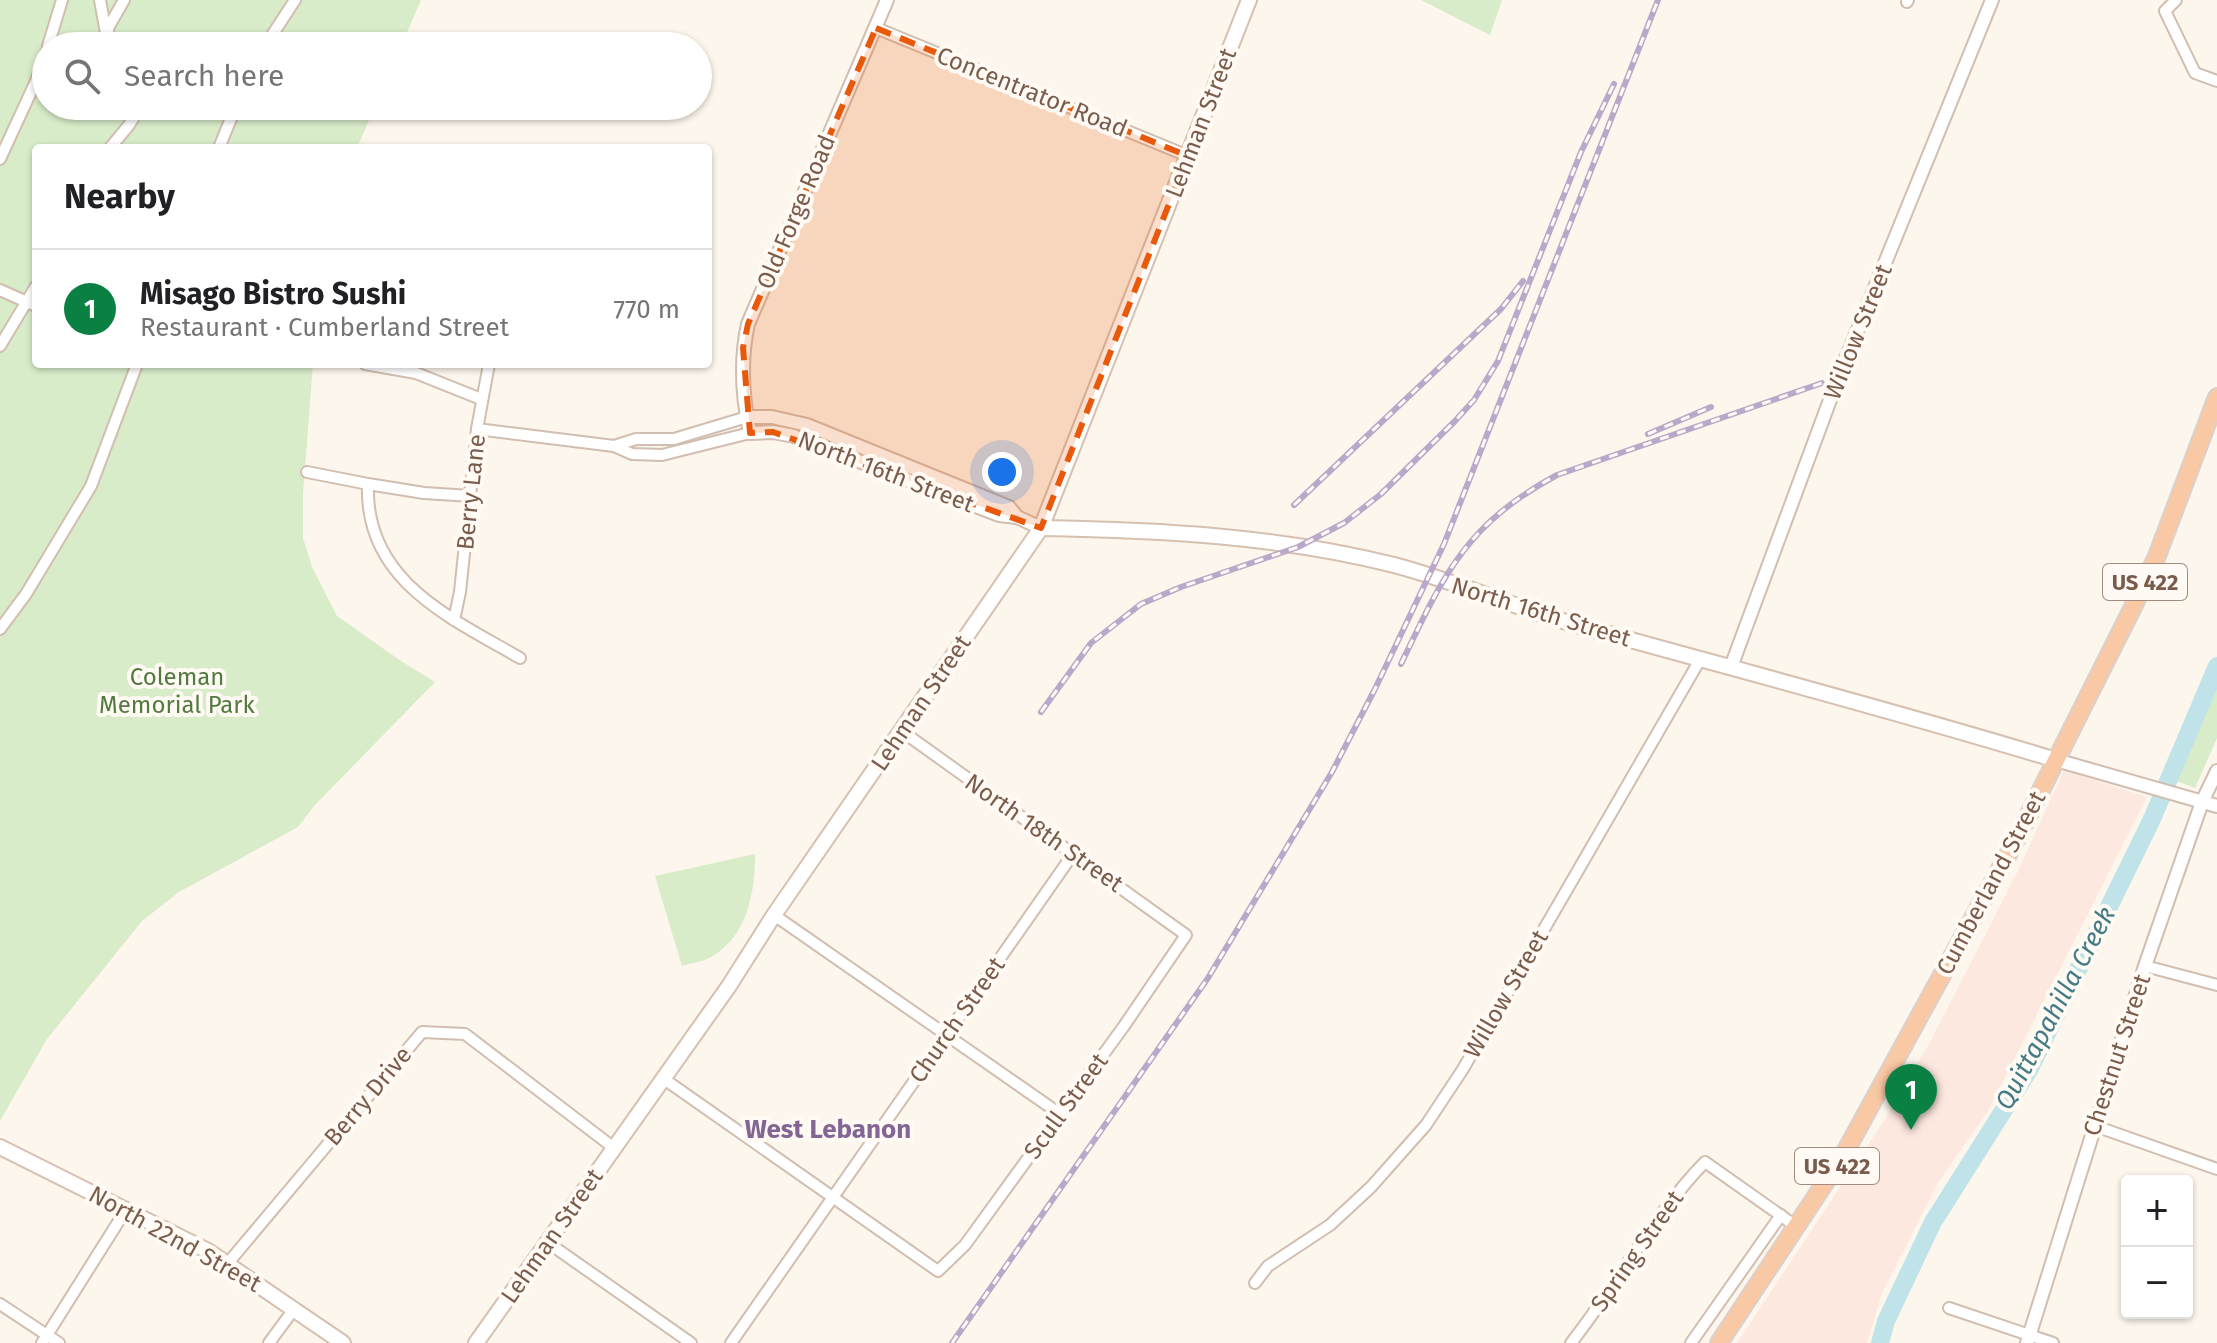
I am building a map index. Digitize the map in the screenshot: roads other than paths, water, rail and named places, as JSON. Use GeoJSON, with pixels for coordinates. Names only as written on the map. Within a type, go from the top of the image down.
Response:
{"type":"FeatureCollection","features":[{"type":"Feature","properties":{"kind":"highway","name":"Cumberland Street"},"geometry":{"type":"LineString","coordinates":[[1719,1343],[1797,1227],[1876,1100],[2056,760],[2157,556],[2217,397]]}},
{"type":"Feature","properties":{"kind":"main road","name":"Lehman Street"},"geometry":{"type":"LineString","coordinates":[[476,1343],[664,1079],[1041,528],[1249,0]]}},
{"type":"Feature","properties":{"kind":"main road","name":"North 16th Street"},"geometry":{"type":"LineString","coordinates":[[1041,528],[1193,534],[1334,552],[1397,566],[1570,623],[2056,760]]}},
{"type":"Feature","properties":{"kind":"main road","name":"North 22nd Street"},"geometry":{"type":"LineString","coordinates":[[1,1149],[127,1208],[228,1263],[343,1343]]}},
{"type":"Feature","properties":{"kind":"street"},"geometry":{"type":"LineString","coordinates":[[52,32],[62,0]]}},
{"type":"Feature","properties":{"kind":"street"},"geometry":{"type":"LineString","coordinates":[[100,0],[106,32]]}},
{"type":"Feature","properties":{"kind":"street"},"geometry":{"type":"LineString","coordinates":[[108,32],[124,0]]}},
{"type":"Feature","properties":{"kind":"street"},"geometry":{"type":"LineString","coordinates":[[274,32],[295,0]]}},
{"type":"Feature","properties":{"kind":"street","name":"Old Forge Road"},"geometry":{"type":"LineString","coordinates":[[750,433],[743,348],[748,324],[887,0]]}},
{"type":"Feature","properties":{"kind":"street","name":"Willow Street"},"geometry":{"type":"LineString","coordinates":[[1731,667],[1837,381],[1992,0]]}},
{"type":"Feature","properties":{"kind":"street"},"geometry":{"type":"LineString","coordinates":[[2176,0],[2165,11],[2195,73],[2217,81]]}},
{"type":"Feature","properties":{"kind":"street"},"geometry":{"type":"LineString","coordinates":[[102,13],[114,15]]}},
{"type":"Feature","properties":{"kind":"street","name":"Concentrator Road"},"geometry":{"type":"LineString","coordinates":[[876,28],[1188,156]]}},
{"type":"Feature","properties":{"kind":"street"},"geometry":{"type":"LineString","coordinates":[[0,159],[32,90]]}},
{"type":"Feature","properties":{"kind":"street"},"geometry":{"type":"LineString","coordinates":[[113,144],[132,120]]}},
{"type":"Feature","properties":{"kind":"street"},"geometry":{"type":"LineString","coordinates":[[221,144],[230,120]]}},
{"type":"Feature","properties":{"kind":"street"},"geometry":{"type":"LineString","coordinates":[[0,290],[30,305],[0,346]]}},
{"type":"Feature","properties":{"kind":"street"},"geometry":{"type":"LineString","coordinates":[[0,629],[26,594],[91,486],[135,368]]}},
{"type":"Feature","properties":{"kind":"street"},"geometry":{"type":"LineString","coordinates":[[388,368],[416,373],[481,399]]}},
{"type":"Feature","properties":{"kind":"street","name":"Berry Lane"},"geometry":{"type":"LineString","coordinates":[[454,620],[460,592],[481,399],[488,368]]}},
{"type":"Feature","properties":{"kind":"street","name":"North 16th Street"},"geometry":{"type":"LineString","coordinates":[[614,446],[636,439],[674,439],[747,417],[772,417],[807,425],[1009,507],[1017,517]]}},
{"type":"Feature","properties":{"kind":"street","name":"North 16th Street"},"geometry":{"type":"LineString","coordinates":[[477,429],[614,446],[632,454],[662,455],[750,433],[773,432],[794,436],[999,515],[1017,517],[1041,528]]}},
{"type":"Feature","properties":{"kind":"street"},"geometry":{"type":"LineString","coordinates":[[307,472],[424,493],[471,496]]}},
{"type":"Feature","properties":{"kind":"street"},"geometry":{"type":"LineString","coordinates":[[368,484],[370,520],[391,565],[413,592],[520,658]]}},
{"type":"Feature","properties":{"kind":"street","name":"Willow Street"},"geometry":{"type":"LineString","coordinates":[[1255,1283],[1268,1266],[1330,1225],[1351,1206],[1426,1125],[1463,1069],[1701,658]]}},
{"type":"Feature","properties":{"kind":"street","name":"North 18th Street"},"geometry":{"type":"LineString","coordinates":[[903,732],[1186,935]]}},
{"type":"Feature","properties":{"kind":"street"},"geometry":{"type":"LineString","coordinates":[[2056,760],[2217,806]]}},
{"type":"Feature","properties":{"kind":"street","name":"Chestnut Street"},"geometry":{"type":"LineString","coordinates":[[2028,1339],[2145,966],[2202,802],[2217,771]]}},
{"type":"Feature","properties":{"kind":"street","name":"Church Street"},"geometry":{"type":"LineString","coordinates":[[731,1343],[1073,854]]}},
{"type":"Feature","properties":{"kind":"street"},"geometry":{"type":"LineString","coordinates":[[774,915],[1060,1114]]}},
{"type":"Feature","properties":{"kind":"street","name":"Scull Street"},"geometry":{"type":"LineString","coordinates":[[832,1198],[938,1271],[965,1245],[1186,935]]}},
{"type":"Feature","properties":{"kind":"street"},"geometry":{"type":"LineString","coordinates":[[2145,966],[2217,985]]}},
{"type":"Feature","properties":{"kind":"street","name":"Berry Drive"},"geometry":{"type":"LineString","coordinates":[[228,1263],[422,1032],[465,1034],[614,1148]]}},
{"type":"Feature","properties":{"kind":"street"},"geometry":{"type":"LineString","coordinates":[[664,1079],[832,1198]]}},
{"type":"Feature","properties":{"kind":"street"},"geometry":{"type":"LineString","coordinates":[[2095,1126],[2217,1169]]}},
{"type":"Feature","properties":{"kind":"street","name":"Spring Street"},"geometry":{"type":"LineString","coordinates":[[1571,1343],[1685,1182],[1705,1162],[1781,1215]]}},
{"type":"Feature","properties":{"kind":"street"},"geometry":{"type":"LineString","coordinates":[[44,1339],[127,1208]]}},
{"type":"Feature","properties":{"kind":"street"},"geometry":{"type":"LineString","coordinates":[[1691,1343],[1781,1215],[1797,1227]]}},
{"type":"Feature","properties":{"kind":"street"},"geometry":{"type":"LineString","coordinates":[[547,1242],[691,1343]]}},
{"type":"Feature","properties":{"kind":"street"},"geometry":{"type":"LineString","coordinates":[[0,1304],[44,1339],[59,1343]]}},
{"type":"Feature","properties":{"kind":"street"},"geometry":{"type":"LineString","coordinates":[[1949,1308],[2028,1339],[2053,1343]]}},
{"type":"Feature","properties":{"kind":"street"},"geometry":{"type":"LineString","coordinates":[[269,1343],[294,1309]]}},
{"type":"Feature","properties":{"kind":"waterway","name":"Quittapahilla Creek"},"geometry":{"type":"LineString","coordinates":[[1880,1343],[1886,1321],[1933,1222],[2029,1070],[2152,819],[2217,666]]}},
{"type":"Feature","properties":{"kind":"railway"},"geometry":{"type":"LineString","coordinates":[[952,1343],[1208,978],[1332,772],[1444,544],[1658,0]]}},
{"type":"Feature","properties":{"kind":"railway"},"geometry":{"type":"LineString","coordinates":[[1041,712],[1091,643],[1141,604],[1298,547],[1344,523],[1381,494],[1455,421],[1474,400],[1498,361],[1581,152],[1614,84]]}},
{"type":"Feature","properties":{"kind":"railway"},"geometry":{"type":"LineString","coordinates":[[1294,505],[1501,309],[1523,281]]}},
{"type":"Feature","properties":{"kind":"railway"},"geometry":{"type":"LineString","coordinates":[[1401,664],[1431,603],[1461,554],[1500,513],[1526,493],[1557,475],[1822,383]]}},
{"type":"Feature","properties":{"kind":"railway"},"geometry":{"type":"LineString","coordinates":[[1648,434],[1711,407]]}},
{"type":"Feature","properties":{"kind":"place","name":"Misago Bistro Sushi"},"geometry":{"type":"Point","coordinates":[1911,1130]}},
{"type":"Feature","properties":{"kind":"district","name":"West Lebanon"},"geometry":{"type":"Point","coordinates":[828,1129]}},
{"type":"Feature","properties":{"kind":"park label","name":"Coleman Memorial Park"},"geometry":{"type":"Point","coordinates":[177,691]}}]}
